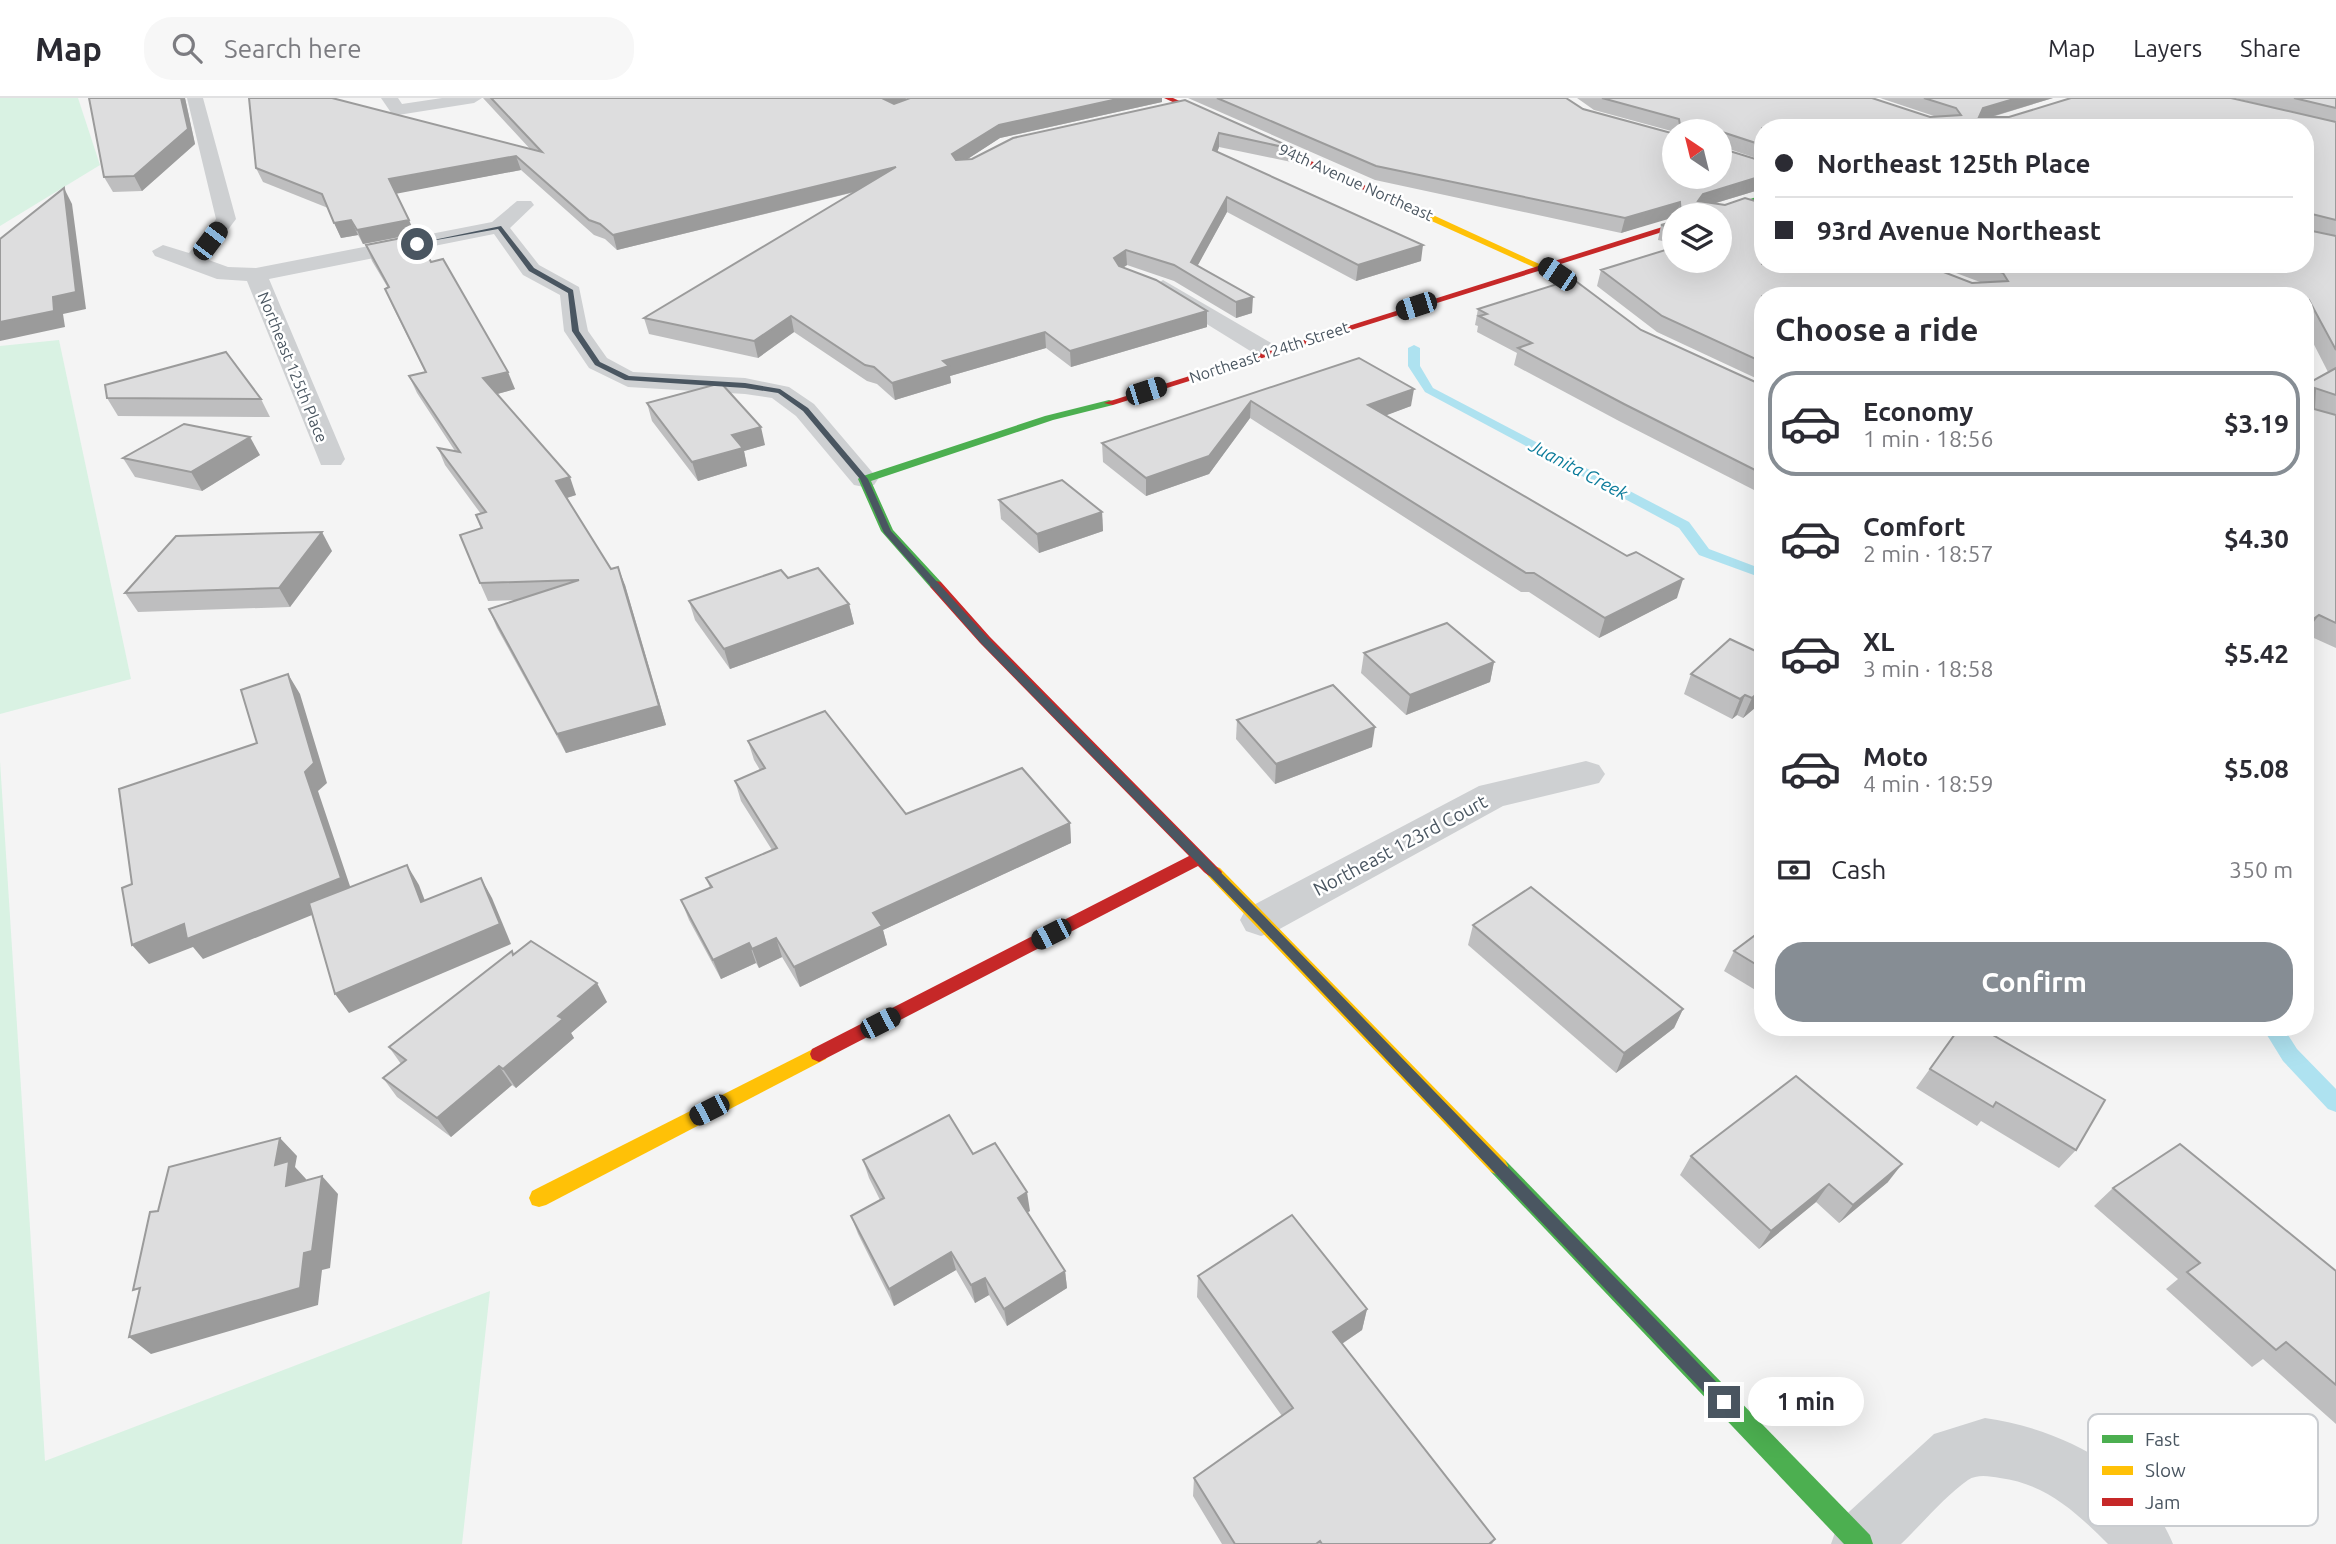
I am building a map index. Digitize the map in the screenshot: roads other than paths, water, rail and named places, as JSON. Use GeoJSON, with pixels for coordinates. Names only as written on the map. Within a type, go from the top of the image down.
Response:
{"type":"FeatureCollection","features":[{"type":"Feature","properties":{"kind":"street"},"geometry":{"type":"LineString","coordinates":[[193,262],[226,219],[195,98]]}},
{"type":"Feature","properties":{"kind":"street"},"geometry":{"type":"LineString","coordinates":[[390,98],[398,110],[474,98]]}},
{"type":"Feature","properties":{"kind":"street"},"geometry":{"type":"LineString","coordinates":[[1152,112],[1175,102]]}},
{"type":"Feature","properties":{"kind":"street","name":"94th Avenue Northeast"},"geometry":{"type":"LineString","coordinates":[[1175,102],[1545,266],[1569,282]]}},
{"type":"Feature","properties":{"kind":"street"},"geometry":{"type":"LineString","coordinates":[[1732,207],[1754,200]]}},
{"type":"Feature","properties":{"kind":"street"},"geometry":{"type":"LineString","coordinates":[[1742,204],[1754,208]]}},
{"type":"Feature","properties":{"kind":"street"},"geometry":{"type":"LineString","coordinates":[[524,205],[499,227],[531,270],[571,292],[576,331],[598,363],[628,379],[745,386],[780,391],[805,410],[864,479],[887,531],[985,640],[1197,859],[1261,920],[1860,1543],[1954,1454],[1985,1447],[2022,1452],[2060,1467],[2088,1486]]}},
{"type":"Feature","properties":{"kind":"street","name":"Northeast 125th Place"},"geometry":{"type":"LineString","coordinates":[[163,251],[225,274],[256,275],[499,227]]}},
{"type":"Feature","properties":{"kind":"street","name":"Northeast 124th Street"},"geometry":{"type":"LineString","coordinates":[[864,479],[1022,426],[1096,407],[1662,229]]}},
{"type":"Feature","properties":{"kind":"street","name":"Northeast 125th Place"},"geometry":{"type":"LineString","coordinates":[[256,275],[331,459]]}},
{"type":"Feature","properties":{"kind":"street"},"geometry":{"type":"LineString","coordinates":[[1141,278],[1165,288],[1269,352]]}},
{"type":"Feature","properties":{"kind":"street","name":"Northeast 123rd Court"},"geometry":{"type":"LineString","coordinates":[[1261,920],[1492,795],[1586,774]]}},
{"type":"Feature","properties":{"kind":"street"},"geometry":{"type":"LineString","coordinates":[[539,1198],[1197,859]]}},
{"type":"Feature","properties":{"kind":"street"},"geometry":{"type":"LineString","coordinates":[[2132,1526],[2143,1544]]}},
{"type":"Feature","properties":{"kind":"waterway","name":"Juanita Creek"},"geometry":{"type":"LineString","coordinates":[[1414,348],[1414,366],[1429,390],[1684,525],[1704,552],[1754,571]]}},
{"type":"Feature","properties":{"kind":"waterway","name":"Juanita Creek"},"geometry":{"type":"LineString","coordinates":[[2278,1036],[2290,1055],[2336,1103]]}}]}
